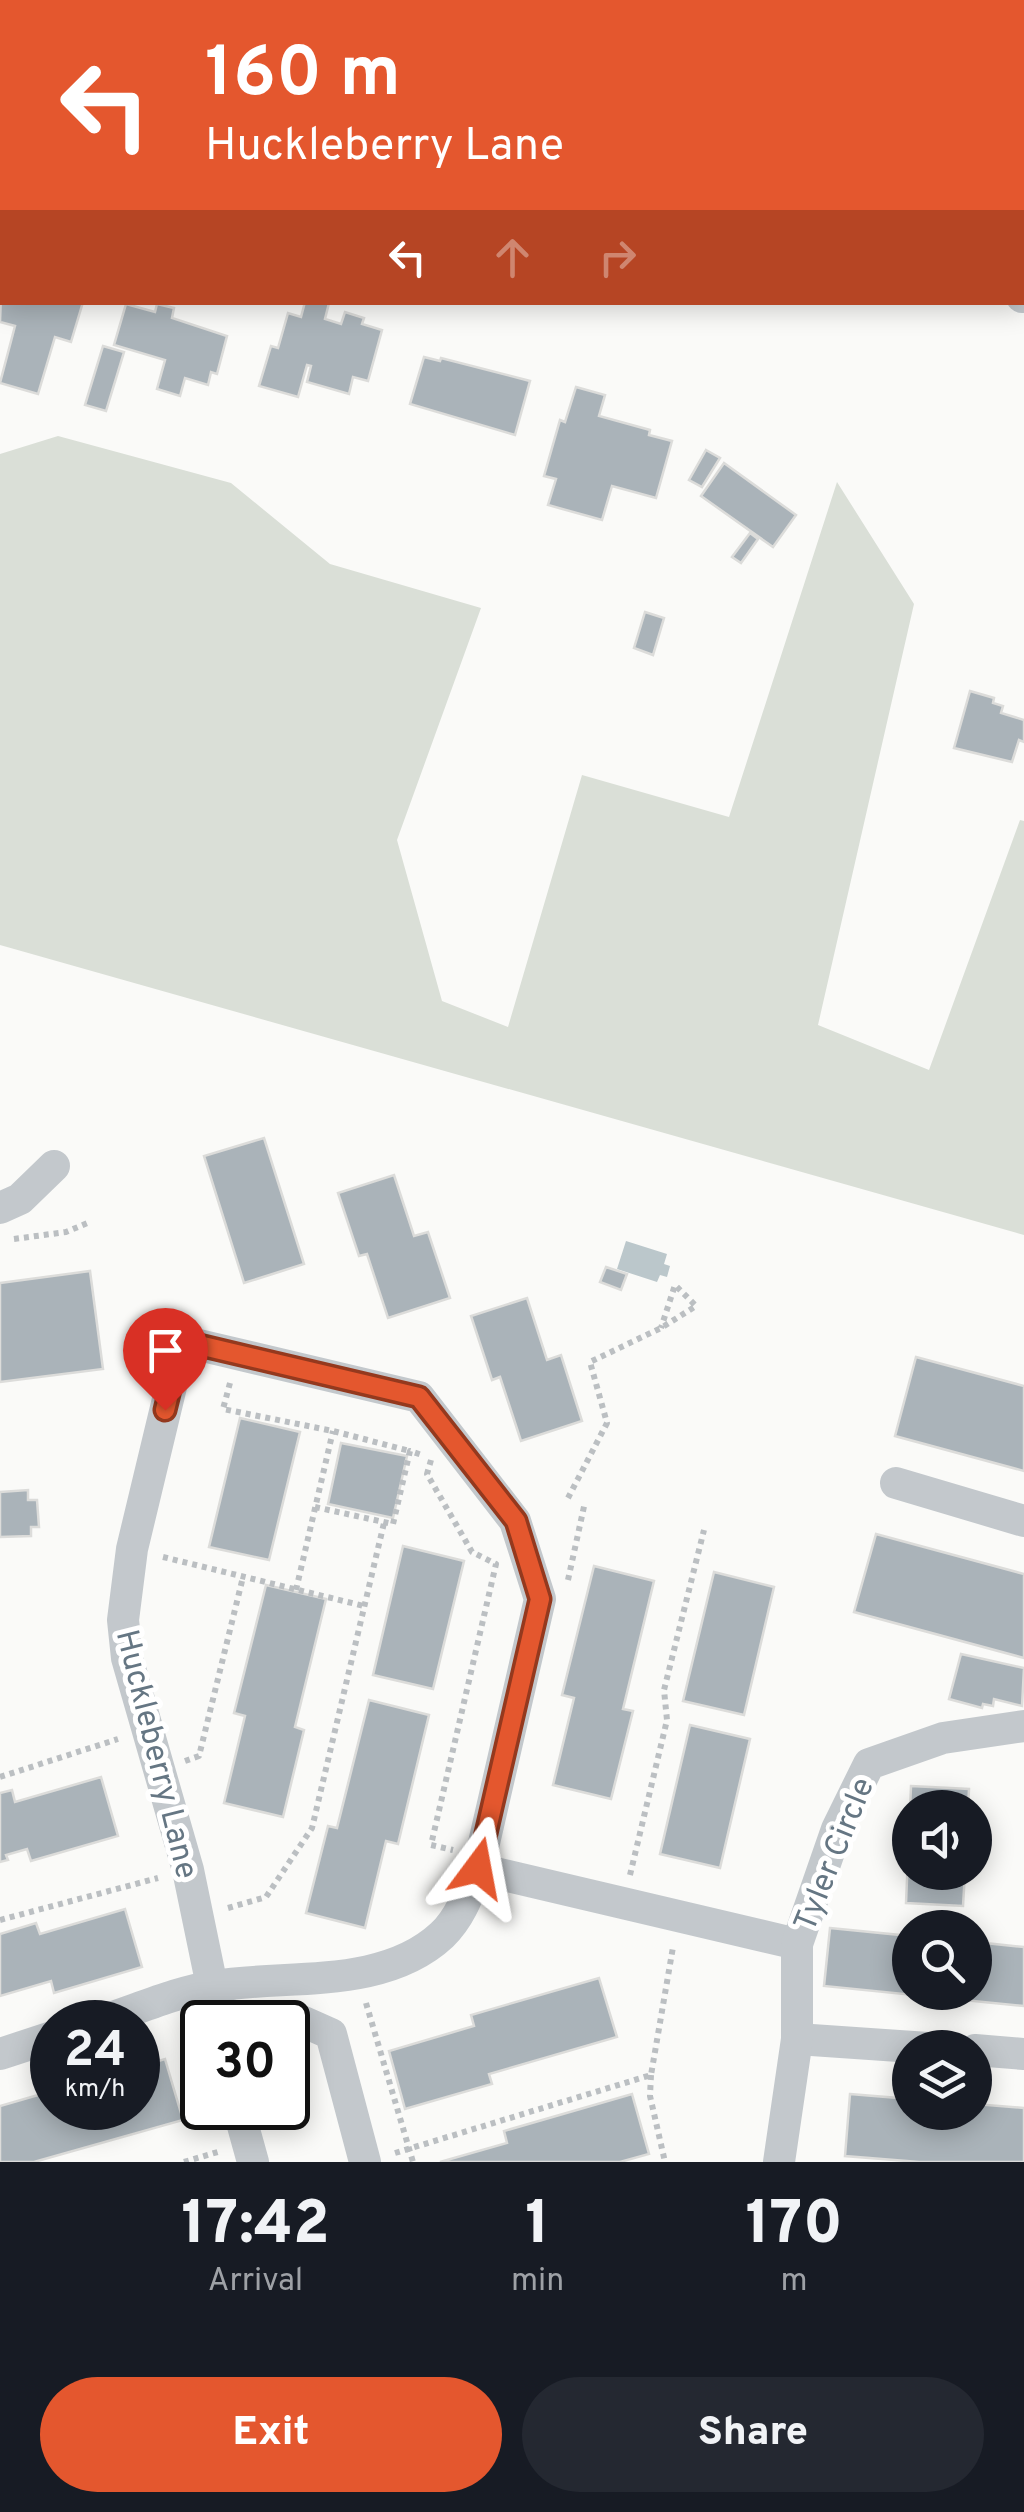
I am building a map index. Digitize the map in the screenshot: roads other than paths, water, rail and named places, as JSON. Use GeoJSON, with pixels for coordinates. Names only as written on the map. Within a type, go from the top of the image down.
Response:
{"type":"FeatureCollection","features":[{"type":"Feature","properties":{"kind":"street"},"geometry":{"type":"LineString","coordinates":[[0,1208],[20,1199],[54,1166]]}},
{"type":"Feature","properties":{"kind":"street","name":"Huckleberry Lane"},"geometry":{"type":"LineString","coordinates":[[160,2002],[212,1986],[361,1972],[403,1959],[442,1936],[465,1905],[480,1862],[540,1599],[516,1521],[419,1397],[182,1341],[132,1549],[123,1620],[128,1658],[188,1870],[212,1986]]}},
{"type":"Feature","properties":{"kind":"street"},"geometry":{"type":"LineString","coordinates":[[896,1484],[1024,1521]]}},
{"type":"Feature","properties":{"kind":"street","name":"Tyler Circle"},"geometry":{"type":"LineString","coordinates":[[780,2162],[797,2039],[797,1944],[836,1829],[869,1764],[944,1738],[1024,1726]]}},
{"type":"Feature","properties":{"kind":"street"},"geometry":{"type":"LineString","coordinates":[[480,1862],[623,1903],[797,1944]]}},
{"type":"Feature","properties":{"kind":"street"},"geometry":{"type":"LineString","coordinates":[[212,1986],[218,2000]]}},
{"type":"Feature","properties":{"kind":"street"},"geometry":{"type":"LineString","coordinates":[[310,2025],[331,2034],[365,2162]]}},
{"type":"Feature","properties":{"kind":"street"},"geometry":{"type":"LineString","coordinates":[[797,2039],[892,2046]]}},
{"type":"Feature","properties":{"kind":"street"},"geometry":{"type":"LineString","coordinates":[[0,2054],[30,2044]]}},
{"type":"Feature","properties":{"kind":"street"},"geometry":{"type":"LineString","coordinates":[[992,2051],[1024,2054]]}},
{"type":"Feature","properties":{"kind":"street"},"geometry":{"type":"LineString","coordinates":[[244,2130],[253,2162]]}}]}
